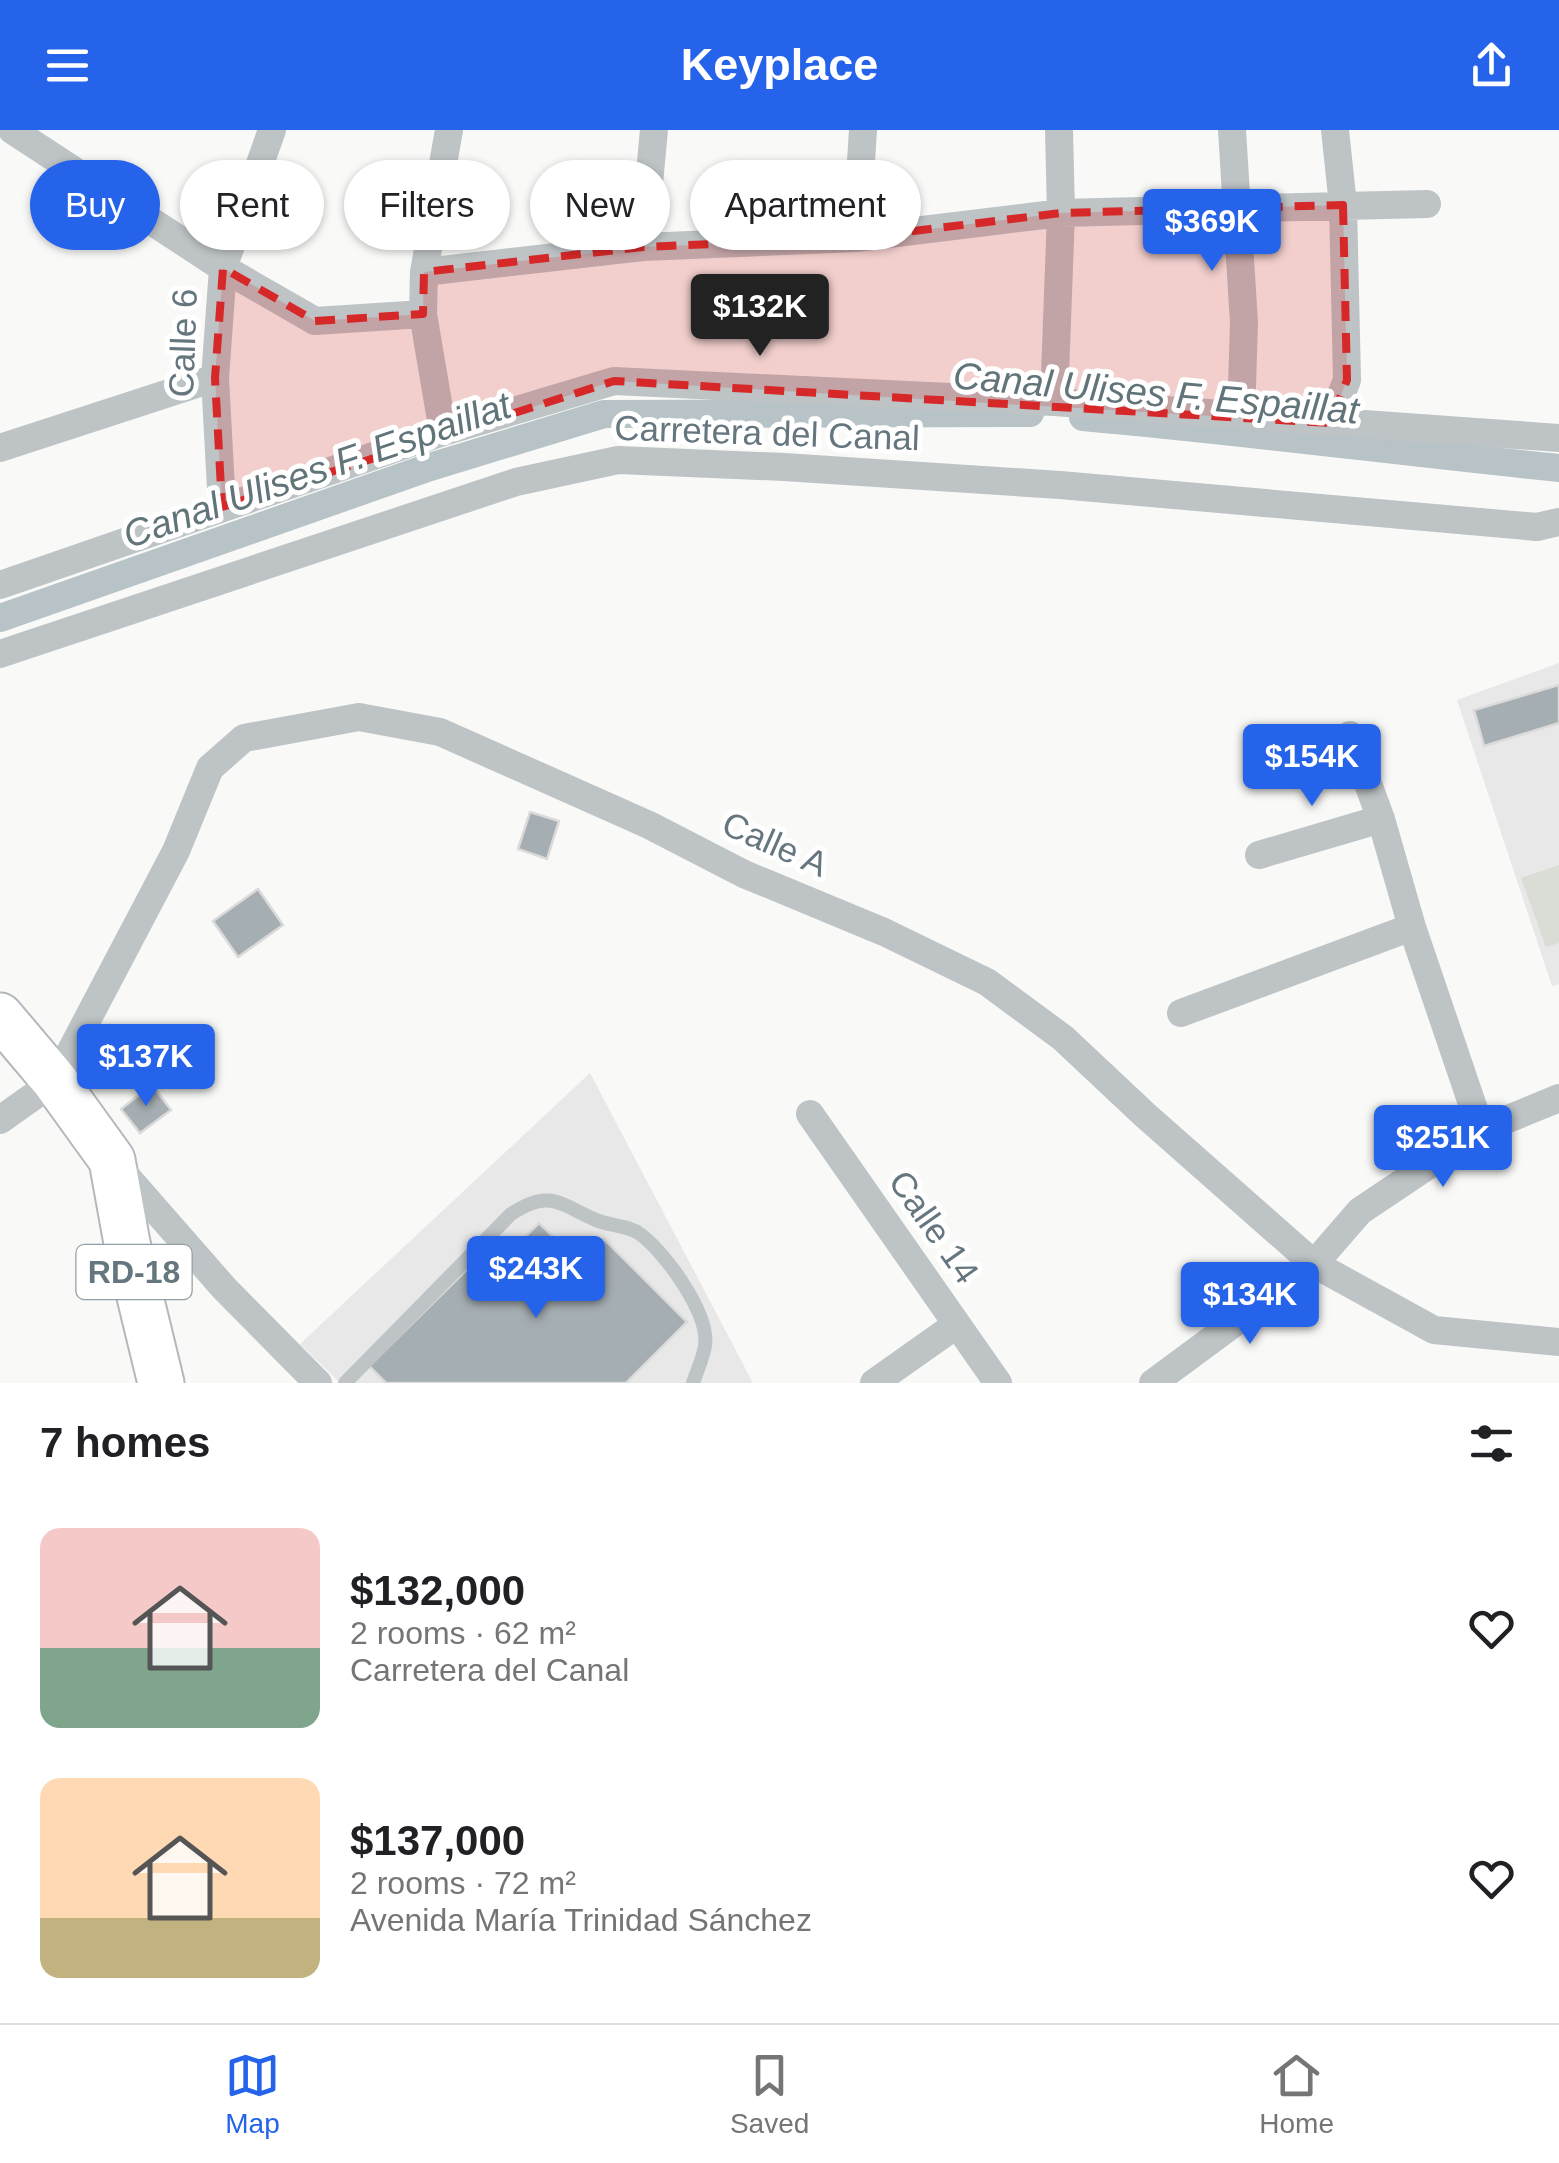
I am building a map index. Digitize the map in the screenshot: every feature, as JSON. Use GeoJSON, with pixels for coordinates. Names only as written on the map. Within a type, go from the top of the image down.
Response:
{"type":"FeatureCollection","features":[{"type":"Feature","properties":{"kind":"main road","name":"RD-18"},"geometry":{"type":"LineString","coordinates":[[0,1016],[55,1081],[112,1160],[127,1243],[161,1383]]}},
{"type":"Feature","properties":{"kind":"street"},"geometry":{"type":"LineString","coordinates":[[12,130],[224,268],[315,321],[423,314]]}},
{"type":"Feature","properties":{"kind":"street","name":"Calle 6"},"geometry":{"type":"LineString","coordinates":[[222,507],[214,378],[224,268],[272,130]]}},
{"type":"Feature","properties":{"kind":"street"},"geometry":{"type":"LineString","coordinates":[[443,432],[423,314],[424,272],[450,130]]}},
{"type":"Feature","properties":{"kind":"street"},"geometry":{"type":"LineString","coordinates":[[651,160],[654,130]]}},
{"type":"Feature","properties":{"kind":"street"},"geometry":{"type":"LineString","coordinates":[[860,160],[862,130]]}},
{"type":"Feature","properties":{"kind":"street"},"geometry":{"type":"LineString","coordinates":[[1054,402],[1061,213],[1059,130]]}},
{"type":"Feature","properties":{"kind":"street"},"geometry":{"type":"LineString","coordinates":[[1232,130],[1244,323],[1241,416]]}},
{"type":"Feature","properties":{"kind":"street"},"geometry":{"type":"LineString","coordinates":[[1330,423],[1347,380],[1343,205],[1335,130]]}},
{"type":"Feature","properties":{"kind":"street"},"geometry":{"type":"LineString","coordinates":[[921,230],[1061,213],[1426,204]]}},
{"type":"Feature","properties":{"kind":"street"},"geometry":{"type":"LineString","coordinates":[[424,272],[616,250]]}},
{"type":"Feature","properties":{"kind":"street"},"geometry":{"type":"LineString","coordinates":[[0,448],[214,378]]}},
{"type":"Feature","properties":{"kind":"street","name":"Carretera del Canal"},"geometry":{"type":"LineString","coordinates":[[0,586],[443,432],[614,381],[1054,402],[1559,438]]}},
{"type":"Feature","properties":{"kind":"street","name":"Carretera del Canal"},"geometry":{"type":"LineString","coordinates":[[0,654],[516,482],[618,460],[1060,485],[1537,527],[1559,522]]}},
{"type":"Feature","properties":{"kind":"street","name":"Calle A"},"geometry":{"type":"LineString","coordinates":[[55,1081],[176,851],[210,768],[244,738],[359,717],[440,732],[649,824],[744,874],[884,932],[987,982],[1063,1038],[1174,1142],[1314,1264],[1434,1330],[1559,1342]]}},
{"type":"Feature","properties":{"kind":"street"},"geometry":{"type":"LineString","coordinates":[[1350,735],[1481,1130]]}},
{"type":"Feature","properties":{"kind":"street"},"geometry":{"type":"LineString","coordinates":[[1259,855],[1381,819]]}},
{"type":"Feature","properties":{"kind":"street"},"geometry":{"type":"LineString","coordinates":[[1182,1013],[1412,926]]}},
{"type":"Feature","properties":{"kind":"street"},"geometry":{"type":"LineString","coordinates":[[0,1120],[55,1081]]}},
{"type":"Feature","properties":{"kind":"street"},"geometry":{"type":"LineString","coordinates":[[1153,1383],[1314,1264],[1360,1211],[1481,1130],[1559,1098]]}},
{"type":"Feature","properties":{"kind":"street","name":"Calle 14"},"geometry":{"type":"LineString","coordinates":[[810,1114],[998,1383]]}},
{"type":"Feature","properties":{"kind":"street"},"geometry":{"type":"LineString","coordinates":[[112,1160],[224,1288],[318,1383]]}},
{"type":"Feature","properties":{"kind":"street"},"geometry":{"type":"LineString","coordinates":[[874,1383],[956,1325]]}},
{"type":"Feature","properties":{"kind":"lane"},"geometry":{"type":"LineString","coordinates":[[345,1383],[511,1214],[531,1201],[548,1199],[608,1225],[640,1233],[678,1272],[705,1332],[706,1344],[693,1383]]}},
{"type":"Feature","properties":{"kind":"highlighted area"},"geometry":{"type":"Polygon","coordinates":[[[1343,205],[1347,380],[1330,423],[614,381],[222,507],[215,378],[223,268],[315,321],[423,314],[424,272],[643,247],[856,238],[1061,213],[1343,205]]]}},
{"type":"Feature","properties":{"kind":"shaded area"},"geometry":{"type":"Polygon","coordinates":[[[1559,663],[1559,984],[1552,986],[1457,700],[1559,663]]]}},
{"type":"Feature","properties":{"kind":"shaded area"},"geometry":{"type":"Polygon","coordinates":[[[1559,865],[1559,943],[1546,947],[1521,878],[1559,865]]]}},
{"type":"Feature","properties":{"kind":"shaded area"},"geometry":{"type":"Polygon","coordinates":[[[590,1073],[753,1383],[340,1383],[300,1344],[590,1073]]]}},
{"type":"Feature","properties":{"kind":"building"},"geometry":{"type":"Polygon","coordinates":[[[1559,685],[1559,723],[1484,746],[1474,710],[1559,685]]]}},
{"type":"Feature","properties":{"kind":"building"},"geometry":{"type":"Polygon","coordinates":[[[530,812],[559,821],[547,859],[518,849],[530,812]]]}},
{"type":"Feature","properties":{"kind":"building"},"geometry":{"type":"Polygon","coordinates":[[[258,889],[283,925],[238,957],[213,921],[258,889]]]}},
{"type":"Feature","properties":{"kind":"building"},"geometry":{"type":"Polygon","coordinates":[[[152,1085],[171,1110],[140,1133],[121,1109],[152,1085]]]}},
{"type":"Feature","properties":{"kind":"building"},"geometry":{"type":"Polygon","coordinates":[[[539,1223],[580,1263],[604,1239],[687,1322],[626,1383],[386,1383],[369,1366],[497,1240],[509,1253],[539,1223]]]}},
{"type":"Feature","properties":{"kind":"waterway","name":"Canal Ulises F. Espaillat"},"geometry":{"type":"LineString","coordinates":[[0,618],[430,467],[604,414],[1030,413]]}},
{"type":"Feature","properties":{"kind":"waterway","name":"Canal Ulises F. Espaillat"},"geometry":{"type":"LineString","coordinates":[[1083,417],[1559,468]]}}]}
